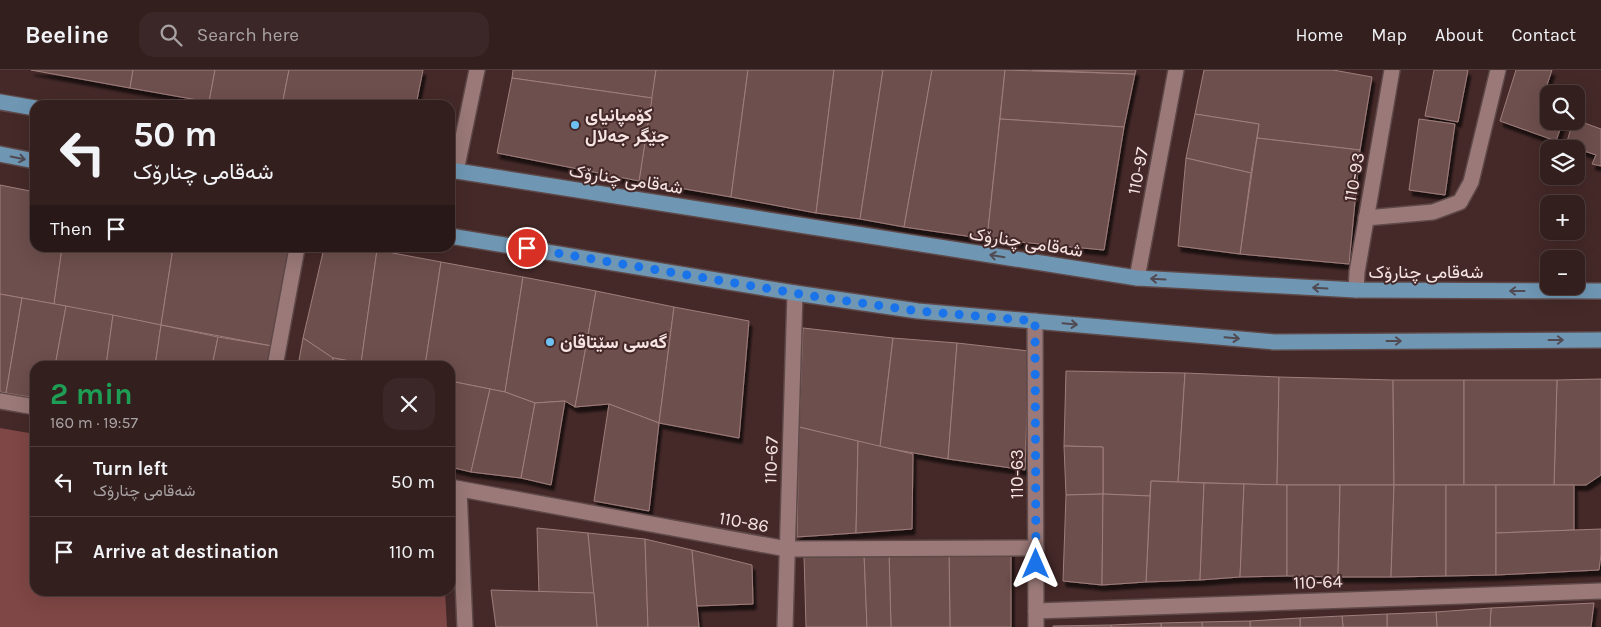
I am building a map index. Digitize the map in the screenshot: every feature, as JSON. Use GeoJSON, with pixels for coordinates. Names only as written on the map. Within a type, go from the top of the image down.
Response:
{"type":"FeatureCollection","features":[{"type":"Feature","properties":{"kind":"main road"},"geometry":{"type":"LineString","coordinates":[[0,102],[30,107]]}},
{"type":"Feature","properties":{"kind":"main road"},"geometry":{"type":"LineString","coordinates":[[0,154],[30,160]]}},
{"type":"Feature","properties":{"kind":"main road","name":"شەقامی چنارۆک"},"geometry":{"type":"LineString","coordinates":[[455,171],[1137,278],[1356,290],[1601,291]]}},
{"type":"Feature","properties":{"kind":"main road"},"geometry":{"type":"LineString","coordinates":[[455,237],[795,293],[918,311],[1274,342],[1601,340]]}},
{"type":"Feature","properties":{"kind":"street"},"geometry":{"type":"LineString","coordinates":[[455,163],[477,70]]}},
{"type":"Feature","properties":{"kind":"street","name":"110-97"},"geometry":{"type":"LineString","coordinates":[[1137,278],[1176,70]]}},
{"type":"Feature","properties":{"kind":"street","name":"110-93"},"geometry":{"type":"LineString","coordinates":[[1356,290],[1357,272],[1392,70]]}},
{"type":"Feature","properties":{"kind":"street"},"geometry":{"type":"LineString","coordinates":[[1366,218],[1432,212],[1460,202],[1471,182],[1498,70]]}},
{"type":"Feature","properties":{"kind":"street"},"geometry":{"type":"LineString","coordinates":[[276,361],[296,252]]}},
{"type":"Feature","properties":{"kind":"street","name":"110-67"},"geometry":{"type":"LineString","coordinates":[[785,627],[795,293]]}},
{"type":"Feature","properties":{"kind":"street","name":"110-63"},"geometry":{"type":"LineString","coordinates":[[1035,321],[1036,627]]}},
{"type":"Feature","properties":{"kind":"street"},"geometry":{"type":"LineString","coordinates":[[0,401],[30,407]]}},
{"type":"Feature","properties":{"kind":"street"},"geometry":{"type":"LineString","coordinates":[[455,488],[465,627]]}},
{"type":"Feature","properties":{"kind":"street","name":"110-86"},"geometry":{"type":"LineString","coordinates":[[455,488],[787,549],[1036,548]]}},
{"type":"Feature","properties":{"kind":"street","name":"110-64"},"geometry":{"type":"LineString","coordinates":[[1036,611],[1601,591]]}},
{"type":"Feature","properties":{"kind":"shaded area"},"geometry":{"type":"Polygon","coordinates":[[[0,428],[30,433],[30,596],[445,596],[447,627],[0,627],[0,428]]]}},
{"type":"Feature","properties":{"kind":"building"},"geometry":{"type":"Polygon","coordinates":[[[31,70],[133,70],[130,88],[31,70]]]}},
{"type":"Feature","properties":{"kind":"building"},"geometry":{"type":"Polygon","coordinates":[[[133,70],[215,70],[209,100],[198,100],[130,88],[133,70]]]}},
{"type":"Feature","properties":{"kind":"building"},"geometry":{"type":"Polygon","coordinates":[[[215,70],[289,70],[283,100],[209,100],[215,70]]]}},
{"type":"Feature","properties":{"kind":"building"},"geometry":{"type":"Polygon","coordinates":[[[289,70],[423,70],[417,100],[283,100],[289,70]]]}},
{"type":"Feature","properties":{"kind":"building"},"geometry":{"type":"Polygon","coordinates":[[[513,70],[656,70],[652,98],[512,78],[513,70]]]}},
{"type":"Feature","properties":{"kind":"building"},"geometry":{"type":"Polygon","coordinates":[[[656,70],[748,70],[731,197],[639,181],[656,70]]]}},
{"type":"Feature","properties":{"kind":"building"},"geometry":{"type":"Polygon","coordinates":[[[748,70],[834,70],[816,213],[731,197],[748,70]]]}},
{"type":"Feature","properties":{"kind":"building"},"geometry":{"type":"Polygon","coordinates":[[[834,70],[883,70],[860,219],[816,213],[834,70]]]}},
{"type":"Feature","properties":{"kind":"building"},"geometry":{"type":"Polygon","coordinates":[[[883,70],[932,70],[904,227],[860,219],[883,70]]]}},
{"type":"Feature","properties":{"kind":"building"},"geometry":{"type":"Polygon","coordinates":[[[932,70],[1005,70],[987,239],[904,227],[932,70]]]}},
{"type":"Feature","properties":{"kind":"building"},"geometry":{"type":"Polygon","coordinates":[[[1005,70],[1135,74],[1124,127],[1000,119],[1005,70]]]}},
{"type":"Feature","properties":{"kind":"building"},"geometry":{"type":"Polygon","coordinates":[[[1032,70],[1136,70],[1135,74],[1032,70]]]}},
{"type":"Feature","properties":{"kind":"building"},"geometry":{"type":"Polygon","coordinates":[[[1204,70],[1333,70],[1372,77],[1360,150],[1257,138],[1259,124],[1195,114],[1204,70]]]}},
{"type":"Feature","properties":{"kind":"building"},"geometry":{"type":"Polygon","coordinates":[[[1434,70],[1468,70],[1458,122],[1425,116],[1434,70]]]}},
{"type":"Feature","properties":{"kind":"building"},"geometry":{"type":"Polygon","coordinates":[[[1516,70],[1552,70],[1547,85],[1540,85],[1540,130],[1560,130],[1556,140],[1500,121],[1516,70]]]}},
{"type":"Feature","properties":{"kind":"building","name":"کۆمپانیای جێگر جەلال"},"geometry":{"type":"Polygon","coordinates":[[[512,78],[652,98],[639,181],[497,153],[512,78]]]}},
{"type":"Feature","properties":{"kind":"building"},"geometry":{"type":"Polygon","coordinates":[[[1195,114],[1259,124],[1251,173],[1186,158],[1195,114]]]}},
{"type":"Feature","properties":{"kind":"building"},"geometry":{"type":"Polygon","coordinates":[[[1000,119],[1124,127],[1104,250],[987,239],[1000,119]]]}},
{"type":"Feature","properties":{"kind":"building"},"geometry":{"type":"Polygon","coordinates":[[[1419,119],[1455,124],[1445,195],[1409,190],[1419,119]]]}},
{"type":"Feature","properties":{"kind":"building"},"geometry":{"type":"Polygon","coordinates":[[[1585,123],[1601,129],[1601,166],[1592,164],[1596,155],[1585,151],[1585,140],[1567,140],[1570,130],[1585,130],[1585,123]]]}},
{"type":"Feature","properties":{"kind":"building"},"geometry":{"type":"Polygon","coordinates":[[[1257,138],[1360,150],[1349,264],[1240,254],[1257,138]]]}},
{"type":"Feature","properties":{"kind":"building"},"geometry":{"type":"Polygon","coordinates":[[[1186,158],[1251,173],[1240,254],[1178,246],[1186,158]]]}},
{"type":"Feature","properties":{"kind":"building"},"geometry":{"type":"Polygon","coordinates":[[[0,185],[30,191],[30,252],[61,252],[54,304],[0,294],[0,185]]]}},
{"type":"Feature","properties":{"kind":"building"},"geometry":{"type":"Polygon","coordinates":[[[61,252],[172,252],[161,325],[54,304],[61,252]]]}},
{"type":"Feature","properties":{"kind":"building"},"geometry":{"type":"Polygon","coordinates":[[[172,252],[288,252],[272,346],[161,325],[172,252]]]}},
{"type":"Feature","properties":{"kind":"building"},"geometry":{"type":"Polygon","coordinates":[[[323,252],[377,252],[361,361],[333,358],[303,338],[323,252]]]}},
{"type":"Feature","properties":{"kind":"building"},"geometry":{"type":"Polygon","coordinates":[[[377,252],[388,252],[441,262],[426,361],[361,361],[377,252]]]}},
{"type":"Feature","properties":{"kind":"building"},"geometry":{"type":"Polygon","coordinates":[[[441,262],[523,277],[505,392],[455,382],[455,361],[426,361],[441,262]]]}},
{"type":"Feature","properties":{"kind":"building","name":"گەسی سێتاقان"},"geometry":{"type":"Polygon","coordinates":[[[523,277],[596,291],[575,407],[565,401],[535,403],[505,392],[523,277]]]}},
{"type":"Feature","properties":{"kind":"building"},"geometry":{"type":"Polygon","coordinates":[[[596,291],[674,307],[659,423],[609,404],[575,407],[596,291]]]}},
{"type":"Feature","properties":{"kind":"building"},"geometry":{"type":"Polygon","coordinates":[[[0,294],[22,298],[6,393],[0,392],[0,294]]]}},
{"type":"Feature","properties":{"kind":"building"},"geometry":{"type":"Polygon","coordinates":[[[22,298],[66,306],[56,361],[30,361],[30,397],[6,393],[22,298]]]}},
{"type":"Feature","properties":{"kind":"building"},"geometry":{"type":"Polygon","coordinates":[[[66,306],[113,315],[107,361],[56,361],[66,306]]]}},
{"type":"Feature","properties":{"kind":"building"},"geometry":{"type":"Polygon","coordinates":[[[674,307],[749,321],[739,438],[659,423],[674,307]]]}},
{"type":"Feature","properties":{"kind":"building"},"geometry":{"type":"Polygon","coordinates":[[[113,315],[161,325],[156,361],[107,361],[113,315]]]}},
{"type":"Feature","properties":{"kind":"building"},"geometry":{"type":"Polygon","coordinates":[[[161,325],[218,337],[213,361],[156,361],[161,325]]]}},
{"type":"Feature","properties":{"kind":"building"},"geometry":{"type":"Polygon","coordinates":[[[803,328],[893,338],[880,447],[799,427],[803,328]]]}},
{"type":"Feature","properties":{"kind":"building"},"geometry":{"type":"Polygon","coordinates":[[[218,337],[272,346],[270,361],[213,361],[218,337]]]}},
{"type":"Feature","properties":{"kind":"building"},"geometry":{"type":"Polygon","coordinates":[[[303,338],[333,358],[333,361],[299,361],[303,338]]]}},
{"type":"Feature","properties":{"kind":"building"},"geometry":{"type":"Polygon","coordinates":[[[893,338],[957,343],[948,459],[880,447],[893,338]]]}},
{"type":"Feature","properties":{"kind":"building"},"geometry":{"type":"Polygon","coordinates":[[[957,343],[1029,351],[1025,470],[948,459],[957,343]]]}},
{"type":"Feature","properties":{"kind":"building"},"geometry":{"type":"Polygon","coordinates":[[[333,358],[350,361],[333,361],[333,358]]]}},
{"type":"Feature","properties":{"kind":"building"},"geometry":{"type":"Polygon","coordinates":[[[1066,371],[1185,373],[1178,482],[1151,481],[1150,496],[1103,494],[1103,447],[1064,446],[1066,371]]]}},
{"type":"Feature","properties":{"kind":"building"},"geometry":{"type":"Polygon","coordinates":[[[1185,373],[1279,377],[1277,485],[1178,482],[1185,373]]]}},
{"type":"Feature","properties":{"kind":"building"},"geometry":{"type":"Polygon","coordinates":[[[1279,377],[1393,380],[1394,485],[1277,485],[1279,377]]]}},
{"type":"Feature","properties":{"kind":"building"},"geometry":{"type":"Polygon","coordinates":[[[1601,379],[1601,475],[1586,485],[1554,485],[1557,380],[1601,379]]]}},
{"type":"Feature","properties":{"kind":"building"},"geometry":{"type":"Polygon","coordinates":[[[1393,380],[1464,380],[1464,485],[1394,485],[1393,380]]]}},
{"type":"Feature","properties":{"kind":"building"},"geometry":{"type":"Polygon","coordinates":[[[1464,380],[1557,380],[1554,485],[1464,485],[1464,380]]]}},
{"type":"Feature","properties":{"kind":"building"},"geometry":{"type":"Polygon","coordinates":[[[455,382],[490,389],[471,472],[455,468],[455,382]]]}},
{"type":"Feature","properties":{"kind":"building"},"geometry":{"type":"Polygon","coordinates":[[[490,389],[505,392],[535,403],[521,478],[471,472],[490,389]]]}},
{"type":"Feature","properties":{"kind":"building"},"geometry":{"type":"Polygon","coordinates":[[[565,401],[551,485],[521,478],[535,403],[565,401]]]}},
{"type":"Feature","properties":{"kind":"building"},"geometry":{"type":"Polygon","coordinates":[[[609,404],[659,423],[649,511],[594,501],[609,404]]]}},
{"type":"Feature","properties":{"kind":"building"},"geometry":{"type":"Polygon","coordinates":[[[799,427],[858,441],[856,533],[797,537],[799,427]]]}},
{"type":"Feature","properties":{"kind":"building"},"geometry":{"type":"Polygon","coordinates":[[[858,441],[913,454],[912,529],[856,533],[858,441]]]}},
{"type":"Feature","properties":{"kind":"building"},"geometry":{"type":"Polygon","coordinates":[[[1064,446],[1103,447],[1103,494],[1066,495],[1064,446]]]}},
{"type":"Feature","properties":{"kind":"building"},"geometry":{"type":"Polygon","coordinates":[[[1151,481],[1204,483],[1200,580],[1146,582],[1151,481]]]}},
{"type":"Feature","properties":{"kind":"building"},"geometry":{"type":"Polygon","coordinates":[[[1204,483],[1244,484],[1240,577],[1200,580],[1204,483]]]}},
{"type":"Feature","properties":{"kind":"building"},"geometry":{"type":"Polygon","coordinates":[[[1244,484],[1287,485],[1287,576],[1240,577],[1244,484]]]}},
{"type":"Feature","properties":{"kind":"building"},"geometry":{"type":"Polygon","coordinates":[[[1287,485],[1340,485],[1338,577],[1287,576],[1287,485]]]}},
{"type":"Feature","properties":{"kind":"building"},"geometry":{"type":"Polygon","coordinates":[[[1340,485],[1394,485],[1391,577],[1338,577],[1340,485]]]}},
{"type":"Feature","properties":{"kind":"building"},"geometry":{"type":"Polygon","coordinates":[[[1394,485],[1446,485],[1446,576],[1391,577],[1394,485]]]}},
{"type":"Feature","properties":{"kind":"building"},"geometry":{"type":"Polygon","coordinates":[[[1446,485],[1496,485],[1496,575],[1446,576],[1446,485]]]}},
{"type":"Feature","properties":{"kind":"building"},"geometry":{"type":"Polygon","coordinates":[[[1496,485],[1574,485],[1574,530],[1496,533],[1496,485]]]}},
{"type":"Feature","properties":{"kind":"building"},"geometry":{"type":"Polygon","coordinates":[[[1103,494],[1102,585],[1063,581],[1066,495],[1103,494]]]}},
{"type":"Feature","properties":{"kind":"building"},"geometry":{"type":"Polygon","coordinates":[[[1103,494],[1150,496],[1146,582],[1102,585],[1103,494]]]}},
{"type":"Feature","properties":{"kind":"building"},"geometry":{"type":"Polygon","coordinates":[[[537,528],[588,533],[594,593],[539,594],[537,528]]]}},
{"type":"Feature","properties":{"kind":"building"},"geometry":{"type":"Polygon","coordinates":[[[1601,529],[1599,570],[1496,575],[1496,533],[1601,529]]]}},
{"type":"Feature","properties":{"kind":"building"},"geometry":{"type":"Polygon","coordinates":[[[588,533],[645,539],[648,627],[597,627],[588,533]]]}},
{"type":"Feature","properties":{"kind":"building"},"geometry":{"type":"Polygon","coordinates":[[[645,539],[692,550],[699,627],[648,627],[645,539]]]}},
{"type":"Feature","properties":{"kind":"building"},"geometry":{"type":"Polygon","coordinates":[[[1011,548],[1011,627],[950,627],[949,550],[1011,548]]]}},
{"type":"Feature","properties":{"kind":"building"},"geometry":{"type":"Polygon","coordinates":[[[692,550],[752,565],[753,604],[697,606],[692,550]]]}},
{"type":"Feature","properties":{"kind":"building"},"geometry":{"type":"Polygon","coordinates":[[[949,550],[950,627],[891,627],[889,553],[949,550]]]}},
{"type":"Feature","properties":{"kind":"building"},"geometry":{"type":"Polygon","coordinates":[[[864,553],[867,627],[806,627],[804,555],[864,553]]]}},
{"type":"Feature","properties":{"kind":"building"},"geometry":{"type":"Polygon","coordinates":[[[864,553],[889,553],[891,627],[867,627],[864,553]]]}},
{"type":"Feature","properties":{"kind":"building"},"geometry":{"type":"Polygon","coordinates":[[[491,590],[594,593],[597,627],[496,627],[491,590]]]}},
{"type":"Feature","properties":{"kind":"building"},"geometry":{"type":"Polygon","coordinates":[[[1594,603],[1591,627],[1490,627],[1491,608],[1594,603]]]}},
{"type":"Feature","properties":{"kind":"building"},"geometry":{"type":"Polygon","coordinates":[[[1491,608],[1490,627],[1437,627],[1436,612],[1491,608]]]}},
{"type":"Feature","properties":{"kind":"building"},"geometry":{"type":"Polygon","coordinates":[[[1436,612],[1437,627],[1387,627],[1387,614],[1436,612]]]}},
{"type":"Feature","properties":{"kind":"building"},"geometry":{"type":"Polygon","coordinates":[[[1387,614],[1387,627],[1343,627],[1342,616],[1387,614]]]}},
{"type":"Feature","properties":{"kind":"building"},"geometry":{"type":"Polygon","coordinates":[[[1342,616],[1343,627],[1300,627],[1300,618],[1342,616]]]}},
{"type":"Feature","properties":{"kind":"building"},"geometry":{"type":"Polygon","coordinates":[[[1300,618],[1300,627],[1250,627],[1250,621],[1300,618]]]}},
{"type":"Feature","properties":{"kind":"building"},"geometry":{"type":"Polygon","coordinates":[[[1250,621],[1250,627],[1202,627],[1202,622],[1250,621]]]}},
{"type":"Feature","properties":{"kind":"building"},"geometry":{"type":"Polygon","coordinates":[[[1202,622],[1202,627],[1161,627],[1161,623],[1202,622]]]}},
{"type":"Feature","properties":{"kind":"building"},"geometry":{"type":"Polygon","coordinates":[[[1161,623],[1161,627],[1111,627],[1111,625],[1161,623]]]}},
{"type":"Feature","properties":{"kind":"building"},"geometry":{"type":"Polygon","coordinates":[[[1111,625],[1111,627],[1053,627],[1053,626],[1111,625]]]}},
{"type":"Feature","properties":{"kind":"place","name":"کۆمپانیای جێگر جەلال"},"geometry":{"type":"Point","coordinates":[575,125]}},
{"type":"Feature","properties":{"kind":"place","name":"گەسی سێتاقان"},"geometry":{"type":"Point","coordinates":[550,342]}},
{"type":"Feature","properties":{"kind":"route"},"geometry":{"type":"LineString","coordinates":[[527,248],[812,296],[918,311],[1035,321],[1036,564]]}}]}
